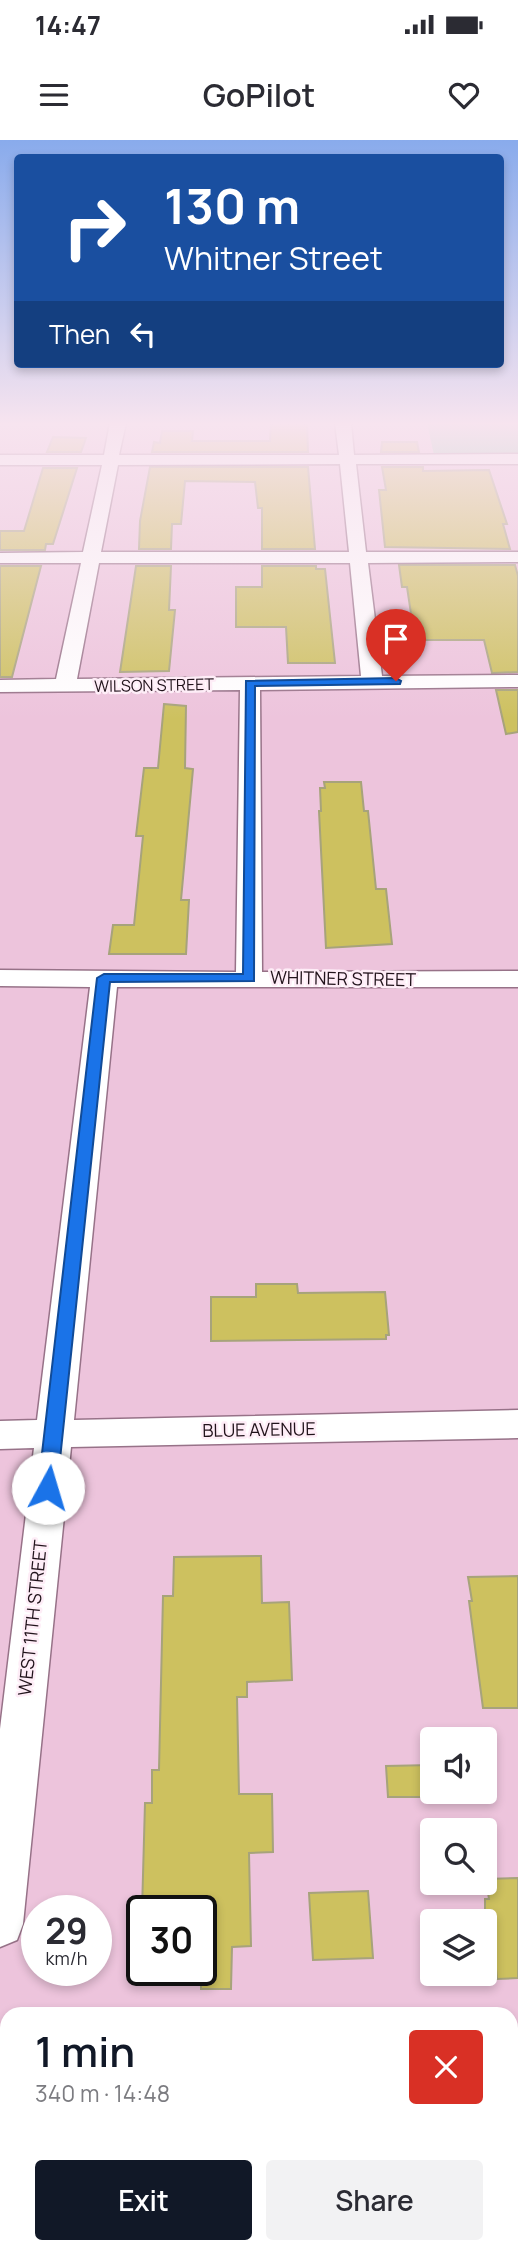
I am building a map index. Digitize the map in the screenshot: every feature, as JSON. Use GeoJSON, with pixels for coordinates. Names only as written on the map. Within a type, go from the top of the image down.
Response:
{"type":"FeatureCollection","features":[{"type":"Feature","properties":{"kind":"street"},"geometry":{"type":"LineString","coordinates":[[65,686],[99,522]]}},
{"type":"Feature","properties":{"kind":"street"},"geometry":{"type":"LineString","coordinates":[[354,522],[372,682]]}},
{"type":"Feature","properties":{"kind":"street"},"geometry":{"type":"LineString","coordinates":[[0,558],[518,557]]}},
{"type":"Feature","properties":{"kind":"street","name":"WILSON STREET"},"geometry":{"type":"LineString","coordinates":[[0,686],[518,681]]}},
{"type":"Feature","properties":{"kind":"street"},"geometry":{"type":"LineString","coordinates":[[249,978],[250,683]]}},
{"type":"Feature","properties":{"kind":"street","name":"WHITNER STREET"},"geometry":{"type":"LineString","coordinates":[[0,978],[518,979]]}},
{"type":"Feature","properties":{"kind":"street","name":"WEST 11TH STREET"},"geometry":{"type":"LineString","coordinates":[[0,1924],[104,978]]}},
{"type":"Feature","properties":{"kind":"street","name":"BLUE AVENUE"},"geometry":{"type":"LineString","coordinates":[[0,1435],[518,1424]]}},
{"type":"Feature","properties":{"kind":"building"},"geometry":{"type":"Polygon","coordinates":[[[27,522],[60,522],[53,544],[46,544],[45,550],[0,550],[0,531],[24,531],[27,522]]]}},
{"type":"Feature","properties":{"kind":"building"},"geometry":{"type":"Polygon","coordinates":[[[140,522],[181,522],[181,524],[172,524],[171,549],[139,549],[140,522]]]}},
{"type":"Feature","properties":{"kind":"building"},"geometry":{"type":"Polygon","coordinates":[[[262,522],[313,522],[315,549],[262,549],[262,522]]]}},
{"type":"Feature","properties":{"kind":"building"},"geometry":{"type":"Polygon","coordinates":[[[382,522],[506,522],[507,524],[503,524],[510,549],[385,547],[382,522]]]}},
{"type":"Feature","properties":{"kind":"building"},"geometry":{"type":"Polygon","coordinates":[[[399,565],[515,565],[518,576],[518,672],[492,673],[484,640],[415,640],[407,587],[402,587],[399,565]]]}},
{"type":"Feature","properties":{"kind":"building"},"geometry":{"type":"Polygon","coordinates":[[[0,566],[41,566],[12,677],[0,677],[0,566]]]}},
{"type":"Feature","properties":{"kind":"building"},"geometry":{"type":"Polygon","coordinates":[[[136,566],[171,566],[169,610],[175,610],[169,671],[120,672],[136,566]]]}},
{"type":"Feature","properties":{"kind":"building"},"geometry":{"type":"Polygon","coordinates":[[[262,566],[316,566],[316,569],[325,569],[335,663],[288,663],[286,627],[236,627],[236,587],[262,587],[262,566]]]}},
{"type":"Feature","properties":{"kind":"building"},"geometry":{"type":"Polygon","coordinates":[[[496,690],[518,690],[518,732],[506,734],[496,690]]]}},
{"type":"Feature","properties":{"kind":"building"},"geometry":{"type":"Polygon","coordinates":[[[164,704],[186,706],[185,768],[193,769],[181,900],[189,900],[186,954],[109,954],[113,925],[134,925],[143,836],[136,836],[144,768],[158,768],[164,704]]]}},
{"type":"Feature","properties":{"kind":"building"},"geometry":{"type":"Polygon","coordinates":[[[324,782],[361,782],[364,811],[368,811],[376,889],[386,889],[392,944],[326,948],[319,811],[320,788],[325,788],[324,782]]]}},
{"type":"Feature","properties":{"kind":"building"},"geometry":{"type":"Polygon","coordinates":[[[256,1284],[297,1284],[298,1293],[385,1292],[389,1335],[386,1335],[386,1339],[211,1341],[211,1297],[256,1297],[256,1284]]]}},
{"type":"Feature","properties":{"kind":"building"},"geometry":{"type":"Polygon","coordinates":[[[261,1556],[262,1603],[289,1602],[292,1680],[247,1682],[247,1697],[237,1697],[239,1794],[272,1794],[273,1852],[249,1853],[251,1946],[232,1947],[231,1989],[201,1989],[201,1986],[217,1986],[217,1895],[142,1895],[145,1803],[152,1803],[152,1770],[159,1770],[163,1596],[173,1596],[174,1557],[261,1556]]]}},
{"type":"Feature","properties":{"kind":"building"},"geometry":{"type":"Polygon","coordinates":[[[518,1576],[518,1708],[483,1708],[468,1577],[518,1576]]]}},
{"type":"Feature","properties":{"kind":"building"},"geometry":{"type":"Polygon","coordinates":[[[420,1765],[420,1797],[388,1797],[386,1766],[420,1765]]]}},
{"type":"Feature","properties":{"kind":"building"},"geometry":{"type":"Polygon","coordinates":[[[518,1878],[518,1978],[497,1979],[497,1909],[485,1909],[485,1899],[489,1899],[488,1895],[497,1895],[497,1879],[518,1878]]]}},
{"type":"Feature","properties":{"kind":"building"},"geometry":{"type":"Polygon","coordinates":[[[368,1891],[373,1958],[313,1960],[309,1893],[368,1891]]]}},
{"type":"Feature","properties":{"kind":"route"},"geometry":{"type":"LineString","coordinates":[[48,1488],[104,978],[249,978],[250,683],[396,681]]}}]}
